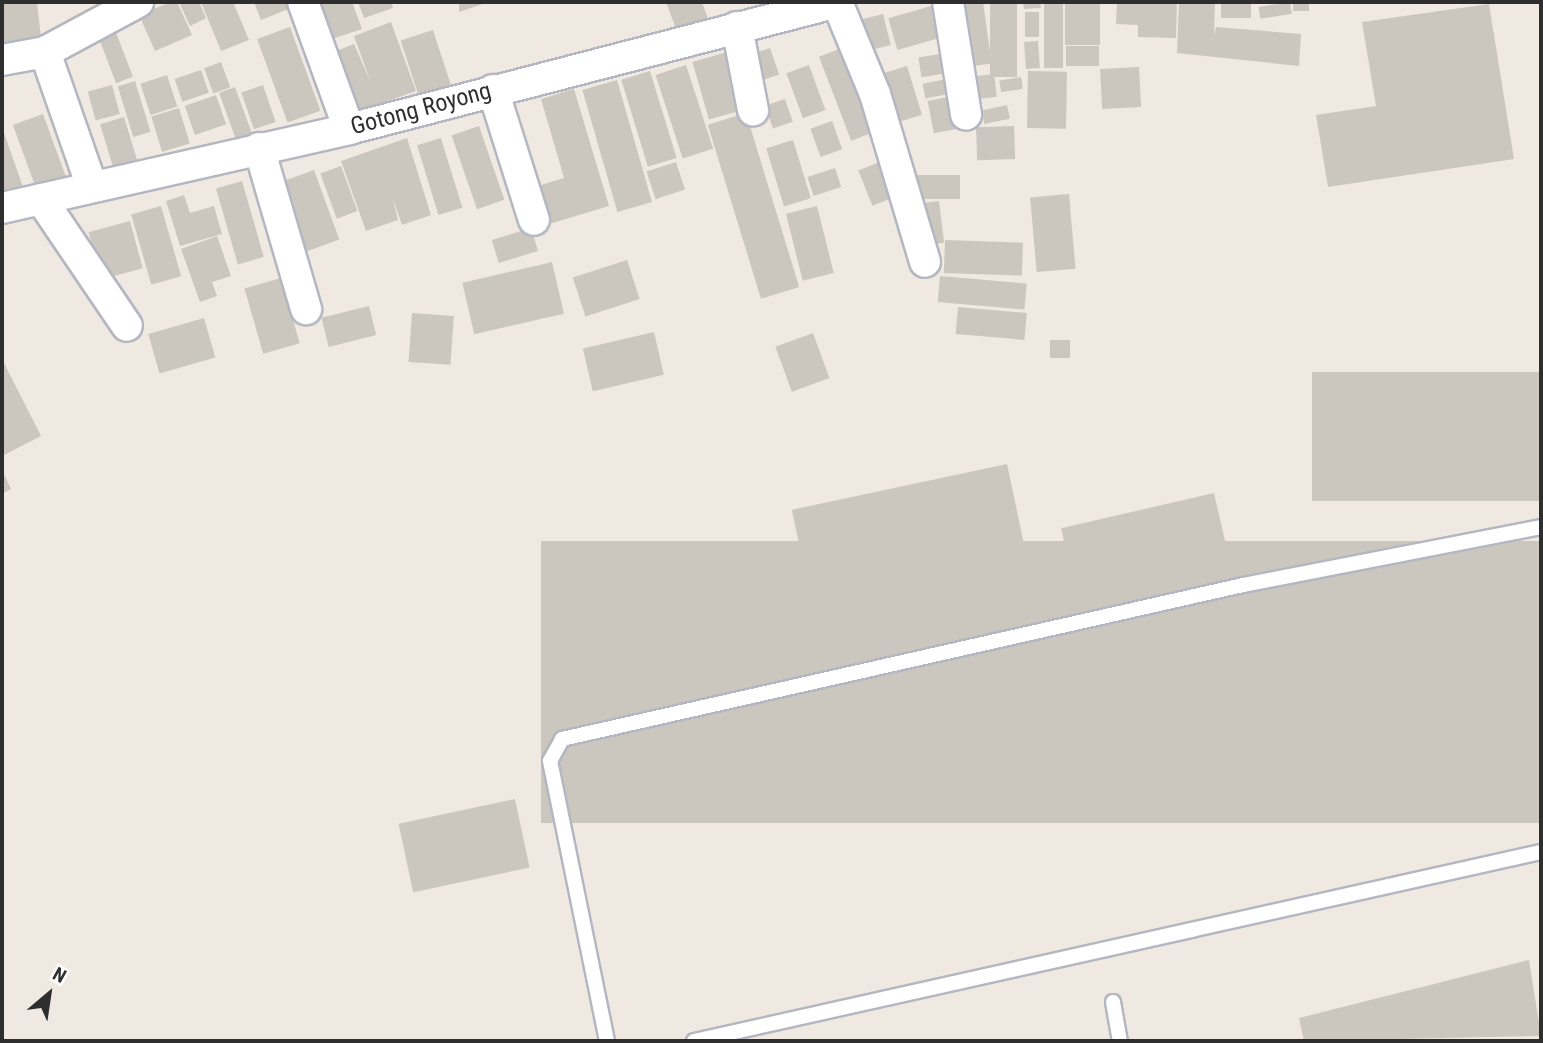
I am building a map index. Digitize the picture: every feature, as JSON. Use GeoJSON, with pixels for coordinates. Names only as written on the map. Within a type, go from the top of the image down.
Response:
{"type":"FeatureCollection","features":[{"type":"Feature","properties":{"kind":"street"},"geometry":{"type":"LineString","coordinates":[[2,60],[45,52],[138,2]]}},
{"type":"Feature","properties":{"kind":"street"},"geometry":{"type":"LineString","coordinates":[[303,2],[349,129]]}},
{"type":"Feature","properties":{"kind":"street"},"geometry":{"type":"LineString","coordinates":[[838,2],[874,94],[925,261]]}},
{"type":"Feature","properties":{"kind":"street","name":"Gotong Royong"},"geometry":{"type":"LineString","coordinates":[[2,208],[349,129],[838,2]]}},
{"type":"Feature","properties":{"kind":"street"},"geometry":{"type":"LineString","coordinates":[[948,2],[966,115]]}},
{"type":"Feature","properties":{"kind":"street"},"geometry":{"type":"LineString","coordinates":[[737,27],[753,110]]}},
{"type":"Feature","properties":{"kind":"street"},"geometry":{"type":"LineString","coordinates":[[45,52],[92,187]]}},
{"type":"Feature","properties":{"kind":"street"},"geometry":{"type":"LineString","coordinates":[[493,90],[534,220]]}},
{"type":"Feature","properties":{"kind":"street"},"geometry":{"type":"LineString","coordinates":[[260,148],[306,309]]}},
{"type":"Feature","properties":{"kind":"street"},"geometry":{"type":"LineString","coordinates":[[41,199],[127,326]]}},
{"type":"Feature","properties":{"kind":"lane"},"geometry":{"type":"LineString","coordinates":[[607,1041],[553,780],[550,757],[562,738],[1243,585],[1541,527]]}},
{"type":"Feature","properties":{"kind":"lane"},"geometry":{"type":"LineString","coordinates":[[694,1041],[1541,852]]}},
{"type":"Feature","properties":{"kind":"lane"},"geometry":{"type":"LineString","coordinates":[[1113,1002],[1120,1041]]}},
{"type":"Feature","properties":{"kind":"building"},"geometry":{"type":"Polygon","coordinates":[[[2,2],[37,2],[42,47],[2,51],[2,2]]]}},
{"type":"Feature","properties":{"kind":"building"},"geometry":{"type":"Polygon","coordinates":[[[177,2],[192,35],[155,51],[139,15],[177,2]]]}},
{"type":"Feature","properties":{"kind":"building"},"geometry":{"type":"Polygon","coordinates":[[[179,2],[199,2],[206,18],[190,26],[179,2]]]}},
{"type":"Feature","properties":{"kind":"building"},"geometry":{"type":"Polygon","coordinates":[[[201,2],[233,2],[249,40],[221,51],[201,2]]]}},
{"type":"Feature","properties":{"kind":"building"},"geometry":{"type":"Polygon","coordinates":[[[254,2],[291,2],[293,7],[261,20],[254,2]]]}},
{"type":"Feature","properties":{"kind":"building"},"geometry":{"type":"Polygon","coordinates":[[[312,2],[352,2],[362,29],[326,41],[312,2]]]}},
{"type":"Feature","properties":{"kind":"building"},"geometry":{"type":"Polygon","coordinates":[[[358,2],[391,2],[393,8],[364,18],[358,2]]]}},
{"type":"Feature","properties":{"kind":"building"},"geometry":{"type":"Polygon","coordinates":[[[459,2],[489,2],[459,12],[459,2]]]}},
{"type":"Feature","properties":{"kind":"building"},"geometry":{"type":"Polygon","coordinates":[[[666,2],[702,2],[708,19],[676,29],[666,2]]]}},
{"type":"Feature","properties":{"kind":"building"},"geometry":{"type":"Polygon","coordinates":[[[945,2],[954,34],[897,50],[888,18],[945,2]]]}},
{"type":"Feature","properties":{"kind":"building"},"geometry":{"type":"Polygon","coordinates":[[[983,2],[992,63],[960,68],[951,6],[983,2]]]}},
{"type":"Feature","properties":{"kind":"building"},"geometry":{"type":"Polygon","coordinates":[[[990,2],[1017,2],[1017,77],[990,77],[990,2]]]}},
{"type":"Feature","properties":{"kind":"building"},"geometry":{"type":"Polygon","coordinates":[[[1023,2],[1040,2],[1041,8],[1024,9],[1023,2]]]}},
{"type":"Feature","properties":{"kind":"building"},"geometry":{"type":"Polygon","coordinates":[[[1044,2],[1063,2],[1063,68],[1044,68],[1044,2]]]}},
{"type":"Feature","properties":{"kind":"building"},"geometry":{"type":"Polygon","coordinates":[[[1065,2],[1100,2],[1100,45],[1065,45],[1065,2]]]}},
{"type":"Feature","properties":{"kind":"building"},"geometry":{"type":"Polygon","coordinates":[[[1117,2],[1177,2],[1176,38],[1138,37],[1138,25],[1116,24],[1117,2]]]}},
{"type":"Feature","properties":{"kind":"building"},"geometry":{"type":"Polygon","coordinates":[[[1179,2],[1215,2],[1214,35],[1216,27],[1301,34],[1299,66],[1177,53],[1179,2]]]}},
{"type":"Feature","properties":{"kind":"building"},"geometry":{"type":"Polygon","coordinates":[[[1221,2],[1251,2],[1251,18],[1221,18],[1221,2]]]}},
{"type":"Feature","properties":{"kind":"building"},"geometry":{"type":"Polygon","coordinates":[[[1290,2],[1292,14],[1260,19],[1258,7],[1290,2]]]}},
{"type":"Feature","properties":{"kind":"building"},"geometry":{"type":"Polygon","coordinates":[[[1293,2],[1309,2],[1309,11],[1293,11],[1293,2]]]}},
{"type":"Feature","properties":{"kind":"building"},"geometry":{"type":"Polygon","coordinates":[[[1489,4],[1514,159],[1328,187],[1316,115],[1376,106],[1362,22],[1489,4]]]}},
{"type":"Feature","properties":{"kind":"building"},"geometry":{"type":"Polygon","coordinates":[[[1025,12],[1039,12],[1039,37],[1025,37],[1025,12]]]}},
{"type":"Feature","properties":{"kind":"building"},"geometry":{"type":"Polygon","coordinates":[[[883,14],[891,45],[859,53],[851,22],[883,14]]]}},
{"type":"Feature","properties":{"kind":"building"},"geometry":{"type":"Polygon","coordinates":[[[391,22],[416,91],[379,104],[383,115],[359,124],[331,53],[354,44],[371,83],[354,36],[391,22]]]}},
{"type":"Feature","properties":{"kind":"building"},"geometry":{"type":"Polygon","coordinates":[[[290,27],[320,111],[288,123],[257,39],[290,27]]]}},
{"type":"Feature","properties":{"kind":"building"},"geometry":{"type":"Polygon","coordinates":[[[115,30],[133,77],[116,83],[98,36],[115,30]]]}},
{"type":"Feature","properties":{"kind":"building"},"geometry":{"type":"Polygon","coordinates":[[[433,30],[453,91],[420,101],[401,41],[433,30]]]}},
{"type":"Feature","properties":{"kind":"building"},"geometry":{"type":"Polygon","coordinates":[[[1038,41],[1040,68],[1026,69],[1024,42],[1038,41]]]}},
{"type":"Feature","properties":{"kind":"building"},"geometry":{"type":"Polygon","coordinates":[[[847,46],[879,130],[851,141],[819,57],[847,46]]]}},
{"type":"Feature","properties":{"kind":"building"},"geometry":{"type":"Polygon","coordinates":[[[1066,46],[1099,46],[1099,66],[1066,66],[1066,46]]]}},
{"type":"Feature","properties":{"kind":"building"},"geometry":{"type":"Polygon","coordinates":[[[770,48],[779,74],[762,80],[753,54],[770,48]]]}},
{"type":"Feature","properties":{"kind":"building"},"geometry":{"type":"Polygon","coordinates":[[[727,52],[744,110],[709,120],[692,62],[727,52]]]}},
{"type":"Feature","properties":{"kind":"building"},"geometry":{"type":"Polygon","coordinates":[[[946,53],[949,73],[921,77],[918,57],[946,53]]]}},
{"type":"Feature","properties":{"kind":"building"},"geometry":{"type":"Polygon","coordinates":[[[221,62],[230,87],[213,94],[204,68],[221,62]]]}},
{"type":"Feature","properties":{"kind":"building"},"geometry":{"type":"Polygon","coordinates":[[[686,65],[713,149],[683,159],[656,75],[686,65]]]}},
{"type":"Feature","properties":{"kind":"building"},"geometry":{"type":"Polygon","coordinates":[[[809,65],[825,110],[803,118],[786,73],[809,65]]]}},
{"type":"Feature","properties":{"kind":"building"},"geometry":{"type":"Polygon","coordinates":[[[907,66],[922,115],[890,124],[875,76],[907,66]]]}},
{"type":"Feature","properties":{"kind":"building"},"geometry":{"type":"Polygon","coordinates":[[[1139,67],[1141,107],[1102,109],[1100,69],[1139,67]]]}},
{"type":"Feature","properties":{"kind":"building"},"geometry":{"type":"Polygon","coordinates":[[[201,70],[209,93],[182,102],[175,79],[201,70]]]}},
{"type":"Feature","properties":{"kind":"building"},"geometry":{"type":"Polygon","coordinates":[[[650,71],[677,158],[648,167],[621,80],[650,71]]]}},
{"type":"Feature","properties":{"kind":"building"},"geometry":{"type":"Polygon","coordinates":[[[1028,71],[1067,72],[1066,129],[1027,128],[1028,71]]]}},
{"type":"Feature","properties":{"kind":"building"},"geometry":{"type":"Polygon","coordinates":[[[994,74],[997,97],[966,101],[963,78],[994,74]]]}},
{"type":"Feature","properties":{"kind":"building"},"geometry":{"type":"Polygon","coordinates":[[[167,75],[177,106],[151,115],[140,84],[167,75]]]}},
{"type":"Feature","properties":{"kind":"building"},"geometry":{"type":"Polygon","coordinates":[[[1021,77],[1023,89],[1001,92],[999,80],[1021,77]]]}},
{"type":"Feature","properties":{"kind":"building"},"geometry":{"type":"Polygon","coordinates":[[[952,78],[955,93],[925,98],[923,84],[952,78]]]}},
{"type":"Feature","properties":{"kind":"building"},"geometry":{"type":"Polygon","coordinates":[[[617,80],[652,202],[617,212],[582,90],[617,80]]]}},
{"type":"Feature","properties":{"kind":"building"},"geometry":{"type":"Polygon","coordinates":[[[135,81],[150,132],[133,137],[118,86],[135,81]]]}},
{"type":"Feature","properties":{"kind":"building"},"geometry":{"type":"Polygon","coordinates":[[[112,85],[120,114],[96,120],[88,91],[112,85]]]}},
{"type":"Feature","properties":{"kind":"building"},"geometry":{"type":"Polygon","coordinates":[[[263,85],[276,122],[254,129],[241,92],[263,85]]]}},
{"type":"Feature","properties":{"kind":"building"},"geometry":{"type":"Polygon","coordinates":[[[235,87],[252,135],[236,141],[219,93],[235,87]]]}},
{"type":"Feature","properties":{"kind":"building"},"geometry":{"type":"Polygon","coordinates":[[[574,89],[609,206],[539,227],[528,189],[564,178],[541,99],[574,89]]]}},
{"type":"Feature","properties":{"kind":"building"},"geometry":{"type":"Polygon","coordinates":[[[216,95],[226,124],[195,135],[185,106],[216,95]]]}},
{"type":"Feature","properties":{"kind":"building"},"geometry":{"type":"Polygon","coordinates":[[[958,95],[964,127],[934,133],[928,101],[958,95]]]}},
{"type":"Feature","properties":{"kind":"building"},"geometry":{"type":"Polygon","coordinates":[[[785,99],[793,122],[773,129],[765,106],[785,99]]]}},
{"type":"Feature","properties":{"kind":"building"},"geometry":{"type":"Polygon","coordinates":[[[1007,105],[1010,119],[984,124],[982,110],[1007,105]]]}},
{"type":"Feature","properties":{"kind":"building"},"geometry":{"type":"Polygon","coordinates":[[[179,108],[190,143],[162,152],[151,116],[179,108]]]}},
{"type":"Feature","properties":{"kind":"building"},"geometry":{"type":"Polygon","coordinates":[[[746,113],[799,287],[761,299],[708,125],[746,113]]]}},
{"type":"Feature","properties":{"kind":"building"},"geometry":{"type":"Polygon","coordinates":[[[43,114],[66,176],[36,187],[13,125],[43,114]]]}},
{"type":"Feature","properties":{"kind":"building"},"geometry":{"type":"Polygon","coordinates":[[[124,117],[138,162],[114,169],[100,124],[124,117]]]}},
{"type":"Feature","properties":{"kind":"building"},"geometry":{"type":"Polygon","coordinates":[[[832,121],[842,149],[821,157],[810,129],[832,121]]]}},
{"type":"Feature","properties":{"kind":"building"},"geometry":{"type":"Polygon","coordinates":[[[479,126],[504,200],[477,209],[452,135],[479,126]]]}},
{"type":"Feature","properties":{"kind":"building"},"geometry":{"type":"Polygon","coordinates":[[[1014,126],[1015,159],[977,160],[976,127],[1014,126]]]}},
{"type":"Feature","properties":{"kind":"building"},"geometry":{"type":"Polygon","coordinates":[[[2,127],[24,190],[2,198],[2,127]]]}},
{"type":"Feature","properties":{"kind":"building"},"geometry":{"type":"Polygon","coordinates":[[[407,138],[431,215],[402,225],[393,199],[398,220],[366,231],[341,161],[407,138]]]}},
{"type":"Feature","properties":{"kind":"building"},"geometry":{"type":"Polygon","coordinates":[[[441,138],[462,208],[438,215],[417,145],[441,138]]]}},
{"type":"Feature","properties":{"kind":"building"},"geometry":{"type":"Polygon","coordinates":[[[793,140],[811,198],[784,207],[766,148],[793,140]]]}},
{"type":"Feature","properties":{"kind":"building"},"geometry":{"type":"Polygon","coordinates":[[[887,159],[901,194],[872,206],[858,171],[887,159]]]}},
{"type":"Feature","properties":{"kind":"building"},"geometry":{"type":"Polygon","coordinates":[[[676,162],[685,190],[655,199],[647,172],[676,162]]]}},
{"type":"Feature","properties":{"kind":"building"},"geometry":{"type":"Polygon","coordinates":[[[341,166],[357,211],[337,219],[320,174],[341,166]]]}},
{"type":"Feature","properties":{"kind":"building"},"geometry":{"type":"Polygon","coordinates":[[[835,168],[841,187],[814,196],[807,177],[835,168]]]}},
{"type":"Feature","properties":{"kind":"building"},"geometry":{"type":"Polygon","coordinates":[[[314,170],[339,240],[301,254],[275,184],[314,170]]]}},
{"type":"Feature","properties":{"kind":"building"},"geometry":{"type":"Polygon","coordinates":[[[912,175],[960,175],[960,199],[912,199],[912,175]]]}},
{"type":"Feature","properties":{"kind":"building"},"geometry":{"type":"Polygon","coordinates":[[[242,181],[264,257],[238,264],[216,188],[242,181]]]}},
{"type":"Feature","properties":{"kind":"building"},"geometry":{"type":"Polygon","coordinates":[[[1069,194],[1076,269],[1037,272],[1030,197],[1069,194]]]}},
{"type":"Feature","properties":{"kind":"building"},"geometry":{"type":"Polygon","coordinates":[[[184,195],[190,213],[214,206],[222,234],[180,246],[166,201],[184,195]]]}},
{"type":"Feature","properties":{"kind":"building"},"geometry":{"type":"Polygon","coordinates":[[[939,201],[944,243],[922,245],[917,204],[939,201]]]}},
{"type":"Feature","properties":{"kind":"building"},"geometry":{"type":"Polygon","coordinates":[[[161,206],[181,276],[151,285],[131,215],[161,206]]]}},
{"type":"Feature","properties":{"kind":"building"},"geometry":{"type":"Polygon","coordinates":[[[817,206],[834,273],[803,281],[786,214],[817,206]]]}},
{"type":"Feature","properties":{"kind":"building"},"geometry":{"type":"Polygon","coordinates":[[[130,221],[143,268],[101,279],[88,232],[130,221]]]}},
{"type":"Feature","properties":{"kind":"building"},"geometry":{"type":"Polygon","coordinates":[[[531,228],[538,251],[499,263],[492,240],[531,228]]]}},
{"type":"Feature","properties":{"kind":"building"},"geometry":{"type":"Polygon","coordinates":[[[217,236],[231,276],[212,282],[217,296],[200,302],[181,249],[217,236]]]}},
{"type":"Feature","properties":{"kind":"building"},"geometry":{"type":"Polygon","coordinates":[[[945,240],[1023,243],[1022,276],[944,273],[945,240]]]}},
{"type":"Feature","properties":{"kind":"building"},"geometry":{"type":"Polygon","coordinates":[[[627,260],[640,299],[585,317],[573,278],[627,260]]]}},
{"type":"Feature","properties":{"kind":"building"},"geometry":{"type":"Polygon","coordinates":[[[552,262],[564,314],[474,334],[462,283],[552,262]]]}},
{"type":"Feature","properties":{"kind":"building"},"geometry":{"type":"Polygon","coordinates":[[[940,276],[1027,284],[1024,309],[938,302],[940,276]]]}},
{"type":"Feature","properties":{"kind":"building"},"geometry":{"type":"Polygon","coordinates":[[[281,278],[300,343],[263,354],[244,288],[281,278]]]}},
{"type":"Feature","properties":{"kind":"building"},"geometry":{"type":"Polygon","coordinates":[[[369,306],[376,335],[329,347],[321,318],[369,306]]]}},
{"type":"Feature","properties":{"kind":"building"},"geometry":{"type":"Polygon","coordinates":[[[958,307],[1027,313],[1024,340],[956,334],[958,307]]]}},
{"type":"Feature","properties":{"kind":"building"},"geometry":{"type":"Polygon","coordinates":[[[412,313],[454,316],[450,365],[409,362],[412,313]]]}},
{"type":"Feature","properties":{"kind":"building"},"geometry":{"type":"Polygon","coordinates":[[[204,318],[215,357],[160,373],[148,334],[204,318]]]}},
{"type":"Feature","properties":{"kind":"building"},"geometry":{"type":"Polygon","coordinates":[[[654,332],[664,375],[593,391],[583,348],[654,332]]]}},
{"type":"Feature","properties":{"kind":"building"},"geometry":{"type":"Polygon","coordinates":[[[813,333],[829,378],[792,392],[775,347],[813,333]]]}},
{"type":"Feature","properties":{"kind":"building"},"geometry":{"type":"Polygon","coordinates":[[[1050,340],[1070,340],[1070,358],[1050,358],[1050,340]]]}},
{"type":"Feature","properties":{"kind":"building"},"geometry":{"type":"Polygon","coordinates":[[[2,359],[41,436],[2,456],[2,359]]]}},
{"type":"Feature","properties":{"kind":"building"},"geometry":{"type":"Polygon","coordinates":[[[1312,372],[1541,372],[1541,501],[1312,501],[1312,372]]]}},
{"type":"Feature","properties":{"kind":"building"},"geometry":{"type":"Polygon","coordinates":[[[1007,464],[1029,569],[814,614],[792,510],[1007,464]]]}},
{"type":"Feature","properties":{"kind":"building"},"geometry":{"type":"Polygon","coordinates":[[[2,470],[11,489],[2,494],[2,470]]]}},
{"type":"Feature","properties":{"kind":"building"},"geometry":{"type":"Polygon","coordinates":[[[1214,493],[1229,559],[1076,595],[1061,528],[1214,493]]]}},
{"type":"Feature","properties":{"kind":"building"},"geometry":{"type":"Polygon","coordinates":[[[541,541],[1541,541],[1541,823],[541,823],[541,541]]]}},
{"type":"Feature","properties":{"kind":"building"},"geometry":{"type":"Polygon","coordinates":[[[1025,576],[1033,602],[998,613],[990,587],[1025,576]]]}},
{"type":"Feature","properties":{"kind":"building"},"geometry":{"type":"Polygon","coordinates":[[[948,588],[981,589],[980,618],[947,617],[948,588]]]}},
{"type":"Feature","properties":{"kind":"building"},"geometry":{"type":"Polygon","coordinates":[[[927,595],[937,628],[899,639],[889,607],[927,595]]]}},
{"type":"Feature","properties":{"kind":"building"},"geometry":{"type":"Polygon","coordinates":[[[515,799],[530,867],[413,892],[399,824],[515,799]]]}},
{"type":"Feature","properties":{"kind":"building"},"geometry":{"type":"Polygon","coordinates":[[[1529,960],[1541,1036],[1304,1041],[1299,1018],[1529,960]]]}}]}
